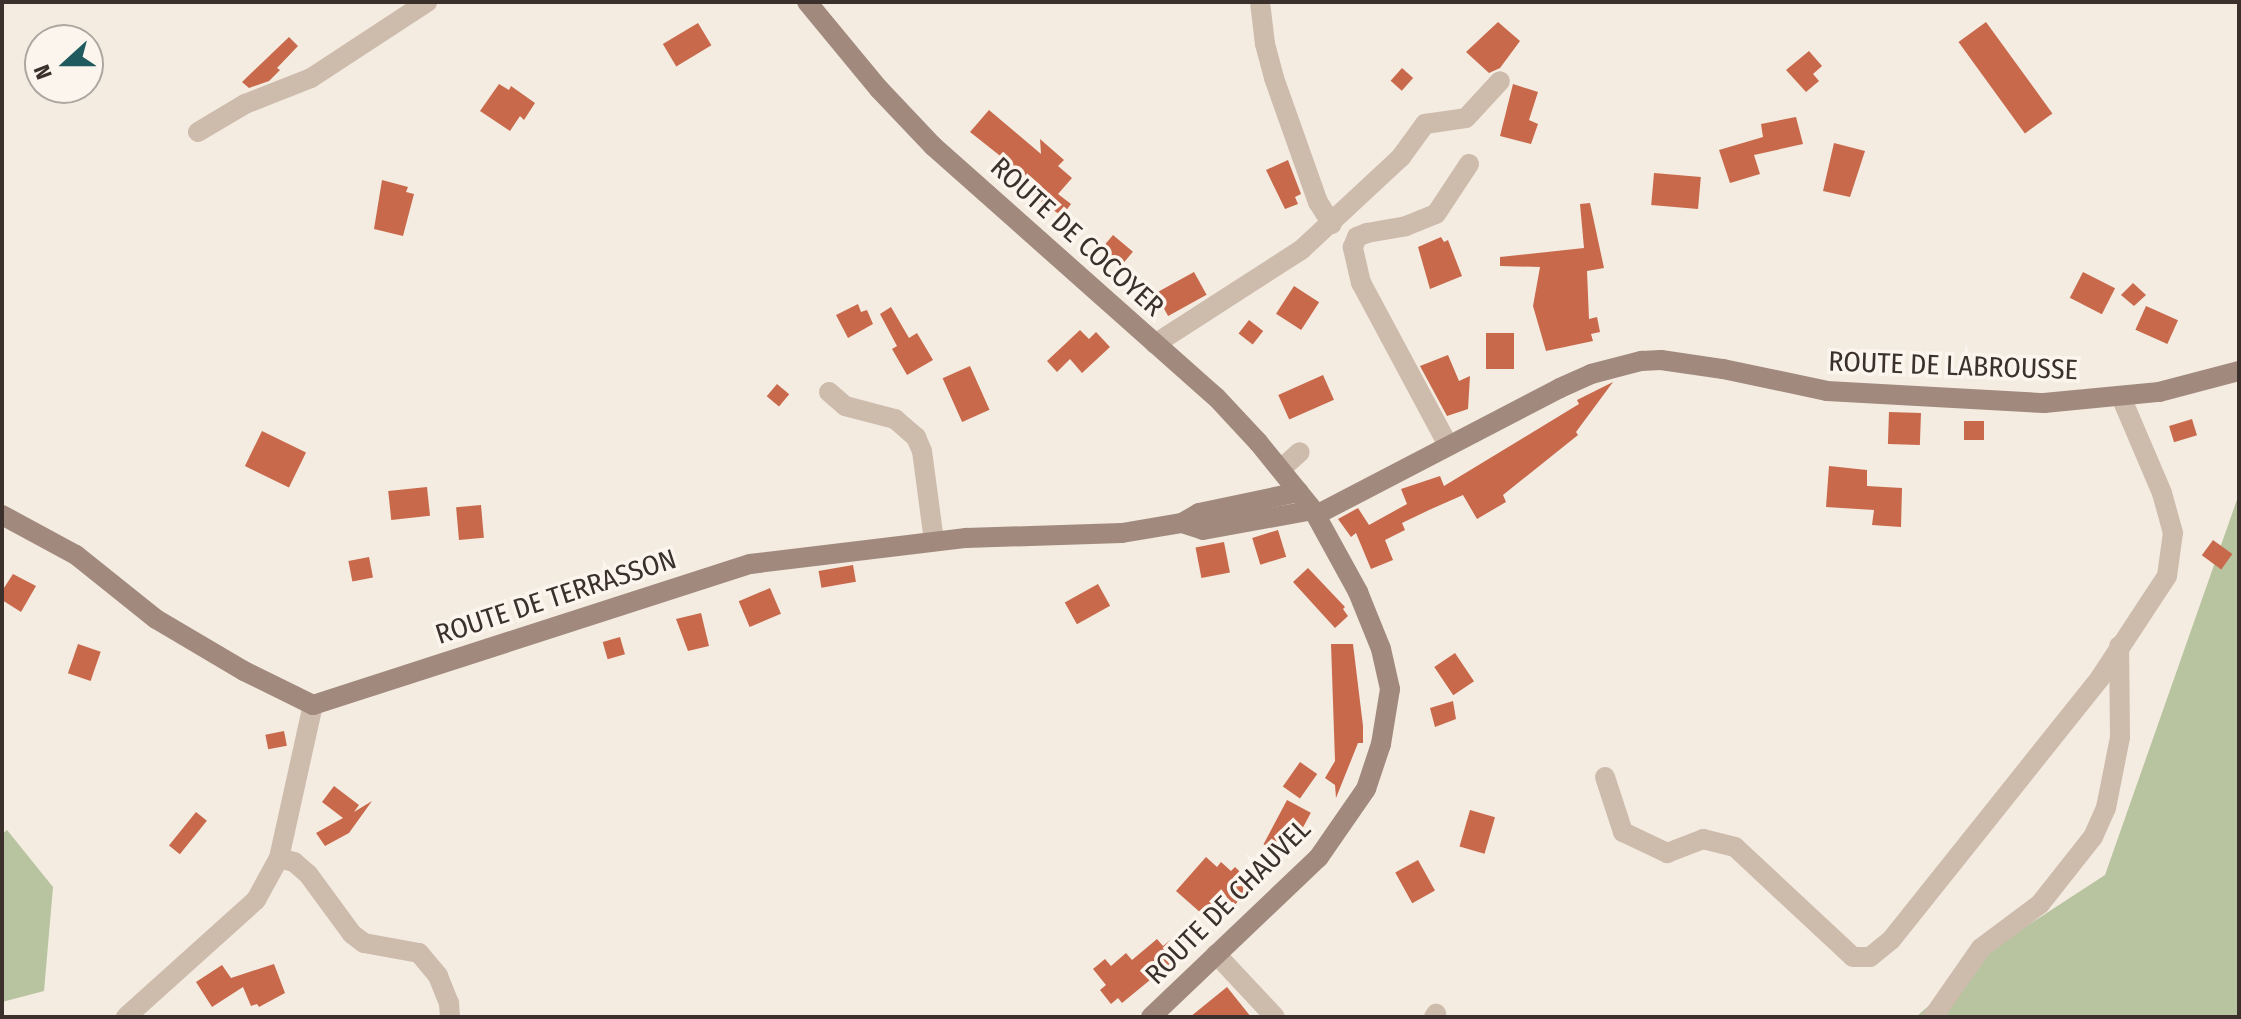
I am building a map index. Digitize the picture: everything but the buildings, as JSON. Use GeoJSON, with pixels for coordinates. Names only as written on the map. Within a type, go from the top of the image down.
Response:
{"type":"FeatureCollection","features":[{"type":"Feature","properties":{"kind":"street"},"geometry":{"type":"LineString","coordinates":[[198,132],[245,104],[311,78],[427,2]]}},
{"type":"Feature","properties":{"kind":"street","name":"ROUTE DE COCOYER"},"geometry":{"type":"LineString","coordinates":[[807,2],[879,89],[933,146],[1216,397],[1315,512]]}},
{"type":"Feature","properties":{"kind":"street"},"geometry":{"type":"LineString","coordinates":[[1260,2],[1265,44],[1274,78],[1318,202],[1332,224]]}},
{"type":"Feature","properties":{"kind":"street"},"geometry":{"type":"LineString","coordinates":[[1155,344],[1301,250],[1401,157],[1425,124],[1466,118],[1500,81]]}},
{"type":"Feature","properties":{"kind":"street"},"geometry":{"type":"LineString","coordinates":[[1448,445],[1361,283],[1353,247],[1357,237],[1367,233],[1406,226],[1436,214],[1469,164]]}},
{"type":"Feature","properties":{"kind":"street","name":"ROUTE DE LABROUSSE"},"geometry":{"type":"LineString","coordinates":[[1315,512],[1591,374],[1661,360],[1827,391],[1890,397],[2044,403],[2159,392],[2239,371]]}},
{"type":"Feature","properties":{"kind":"street"},"geometry":{"type":"LineString","coordinates":[[829,392],[845,406],[895,419],[916,437],[922,451],[934,541]]}},
{"type":"Feature","properties":{"kind":"street"},"geometry":{"type":"LineString","coordinates":[[1605,777],[1623,832],[1667,853],[1703,839],[1735,847],[1853,957],[1870,957],[1891,940],[2100,678],[2167,576],[2173,533],[2162,493],[2121,397]]}},
{"type":"Feature","properties":{"kind":"street"},"geometry":{"type":"LineString","coordinates":[[1253,502],[1278,466],[1300,452]]}},
{"type":"Feature","properties":{"kind":"street","name":"ROUTE DE TERRASSON"},"geometry":{"type":"LineString","coordinates":[[313,705],[750,564],[934,541],[1122,533],[1182,523],[1199,513],[1299,492]]}},
{"type":"Feature","properties":{"kind":"street","name":"ROUTE DE TERRASSON"},"geometry":{"type":"LineString","coordinates":[[1182,523],[1203,530],[1315,512]]}},
{"type":"Feature","properties":{"kind":"street","name":"ROUTE DE CHAUVEL"},"geometry":{"type":"LineString","coordinates":[[1151,1017],[1319,857],[1366,789],[1381,744],[1390,689],[1381,649],[1358,592],[1315,512]]}},
{"type":"Feature","properties":{"kind":"street"},"geometry":{"type":"LineString","coordinates":[[2,515],[76,555],[156,619],[244,671],[313,705],[279,858],[256,900],[126,1017]]}},
{"type":"Feature","properties":{"kind":"street"},"geometry":{"type":"LineString","coordinates":[[1933,1017],[1981,948],[2040,904],[2093,837],[2106,808],[2120,737],[2119,646]]}},
{"type":"Feature","properties":{"kind":"street"},"geometry":{"type":"LineString","coordinates":[[279,858],[294,862],[308,874],[352,934],[364,943],[419,953],[438,976],[449,1003],[450,1017]]}},
{"type":"Feature","properties":{"kind":"street"},"geometry":{"type":"LineString","coordinates":[[1216,954],[1275,1017]]}},
{"type":"Feature","properties":{"kind":"green space"},"geometry":{"type":"Polygon","coordinates":[[[2239,494],[2239,1017],[1916,1017],[1999,944],[2105,875],[2239,494]]]}},
{"type":"Feature","properties":{"kind":"green space"},"geometry":{"type":"Polygon","coordinates":[[[7,830],[53,887],[44,991],[2,1002],[2,834],[7,830]]]}}]}
